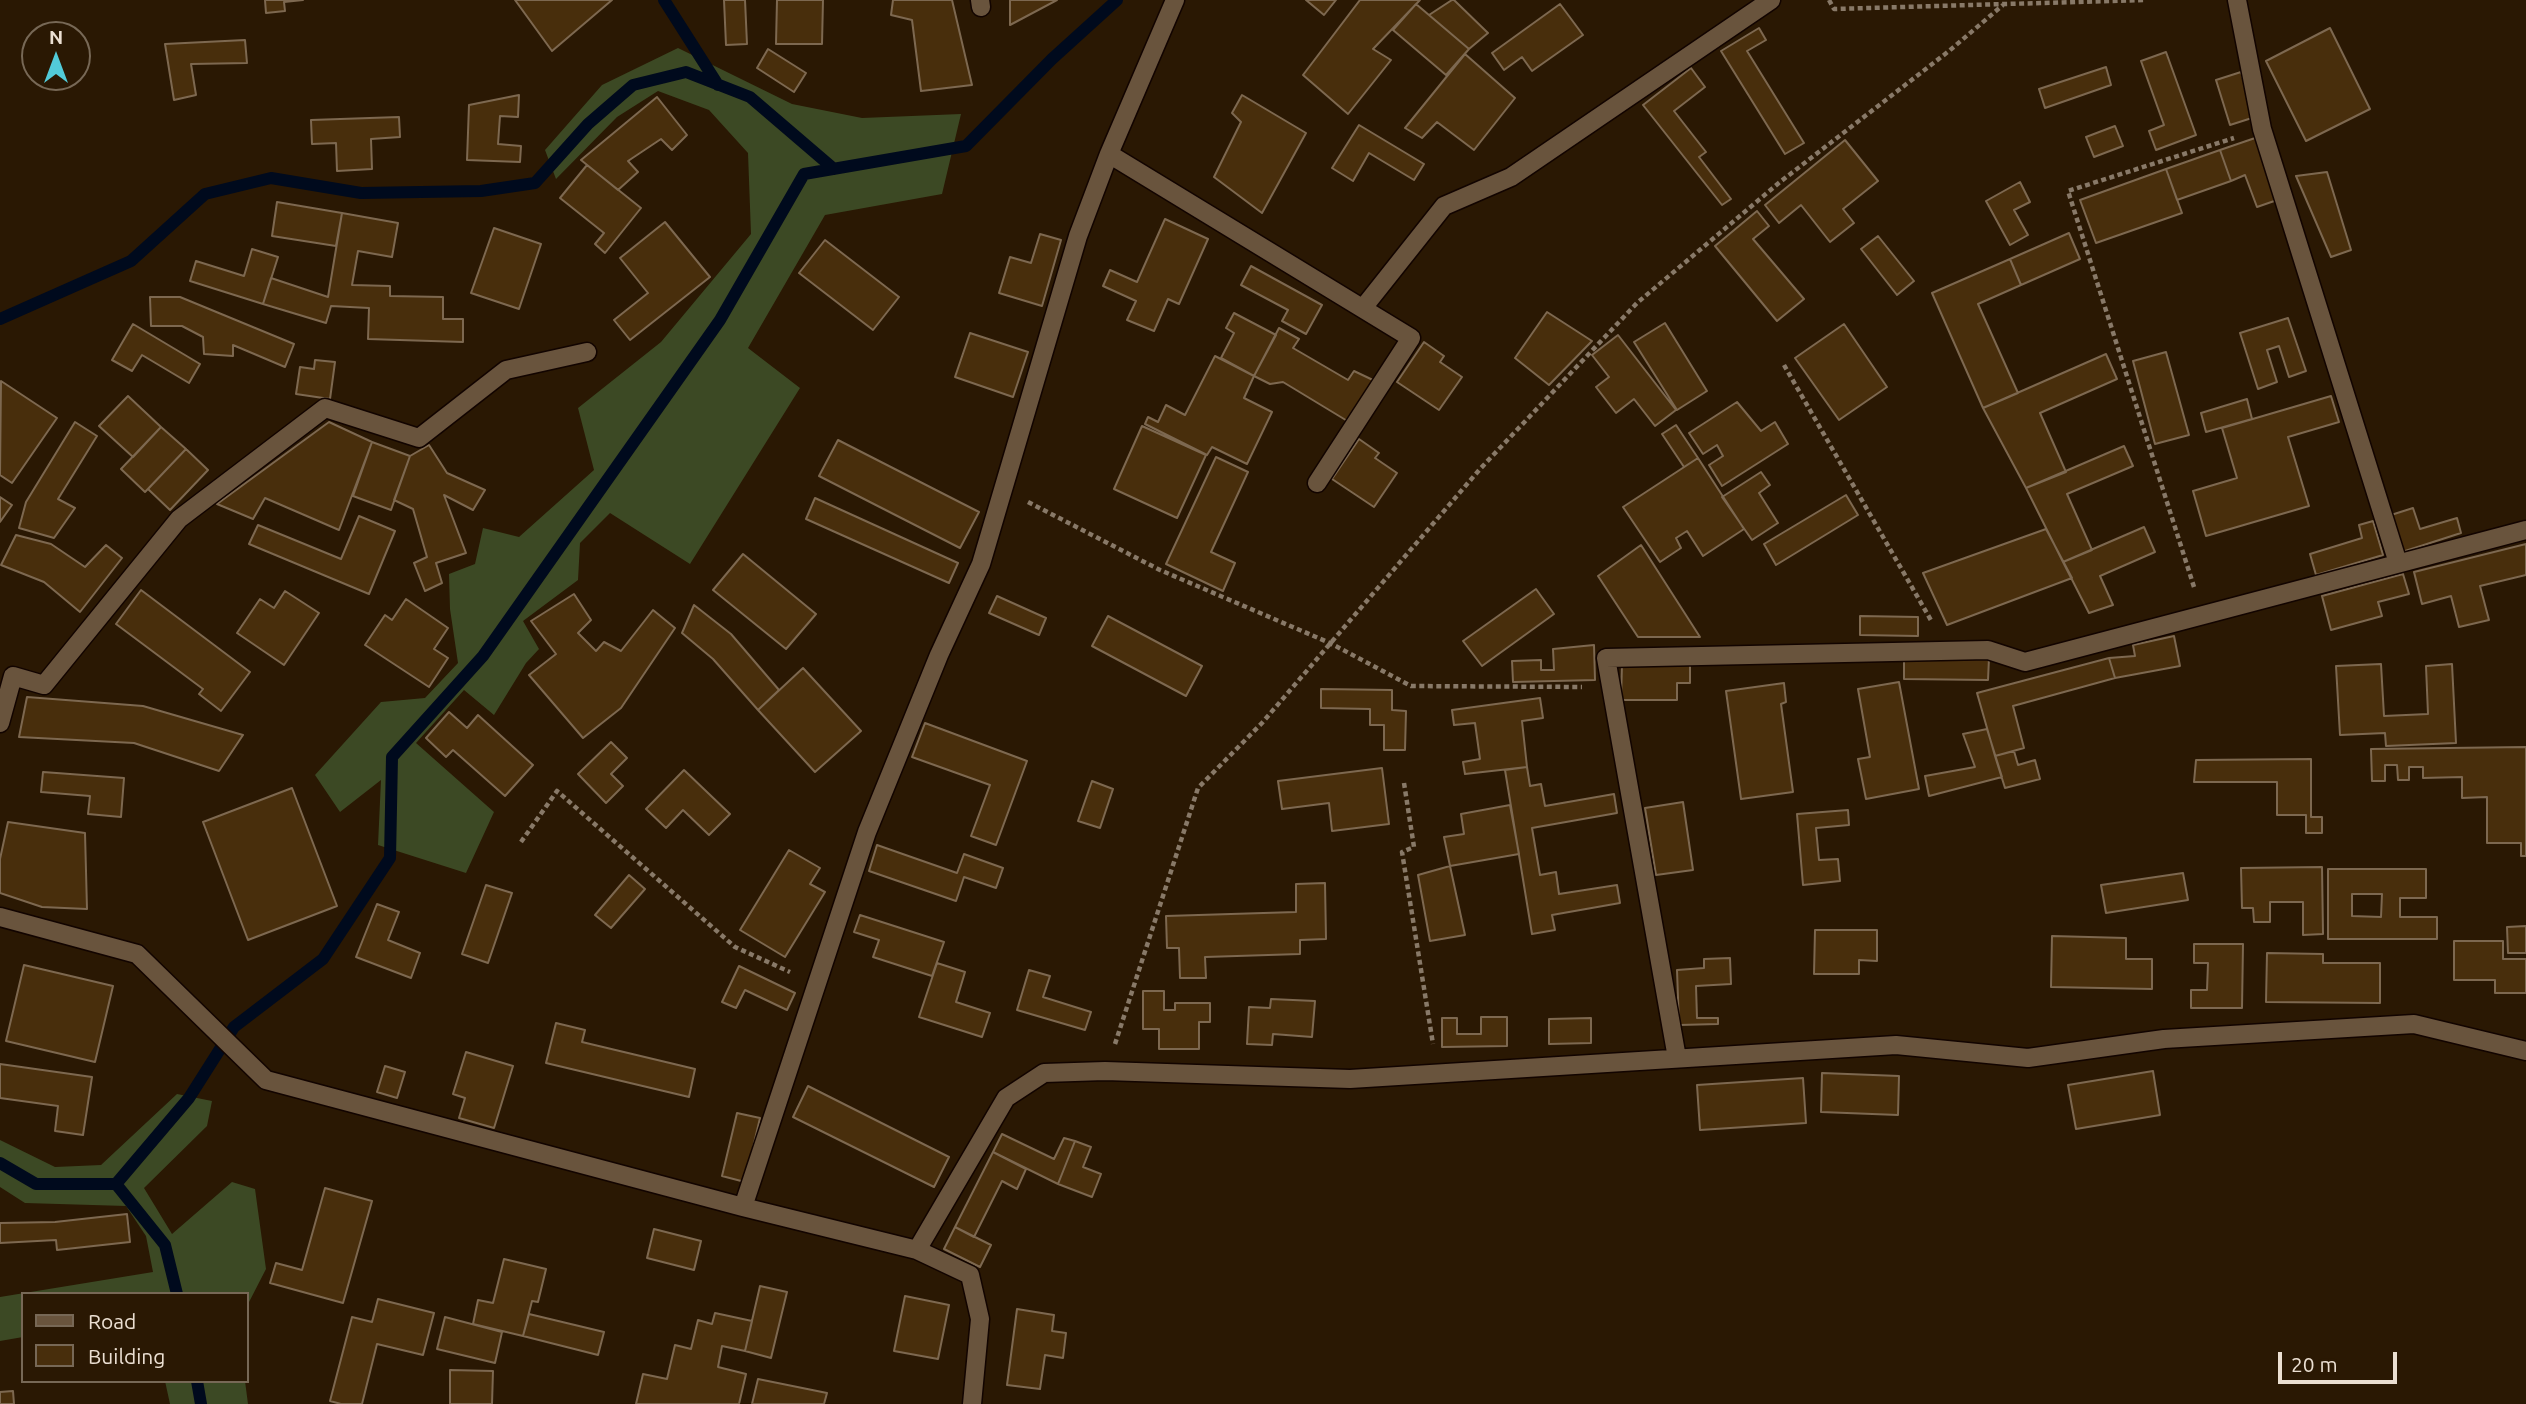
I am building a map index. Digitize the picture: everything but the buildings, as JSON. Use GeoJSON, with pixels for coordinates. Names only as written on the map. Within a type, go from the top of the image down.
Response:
{"type":"FeatureCollection","features":[{"type":"Feature","properties":{"kind":"street"},"geometry":{"type":"LineString","coordinates":[[743,1207],[867,832],[939,655],[981,564],[1078,236],[1109,154],[1175,0]]}},
{"type":"Feature","properties":{"kind":"street"},"geometry":{"type":"LineString","coordinates":[[1363,308],[1444,206],[1511,177],[1771,0]]}},
{"type":"Feature","properties":{"kind":"street"},"geometry":{"type":"LineString","coordinates":[[2237,0],[2262,129],[2398,563]]}},
{"type":"Feature","properties":{"kind":"street"},"geometry":{"type":"LineString","coordinates":[[1109,154],[1411,338],[1317,483]]}},
{"type":"Feature","properties":{"kind":"street"},"geometry":{"type":"LineString","coordinates":[[0,723],[13,676],[44,685],[179,519],[325,408],[419,438],[506,370],[587,352]]}},
{"type":"Feature","properties":{"kind":"street"},"geometry":{"type":"LineString","coordinates":[[1676,1058],[1606,658],[1988,650],[2025,662],[2526,530]]}},
{"type":"Feature","properties":{"kind":"street"},"geometry":{"type":"LineString","coordinates":[[0,916],[138,954],[266,1080],[743,1207],[917,1250],[970,1275],[980,1319],[972,1404]]}},
{"type":"Feature","properties":{"kind":"street"},"geometry":{"type":"LineString","coordinates":[[917,1250],[1006,1098],[1044,1073],[1105,1071],[1350,1079],[1896,1045],[2028,1058],[2164,1039],[2414,1024],[2526,1051]]}},
{"type":"Feature","properties":{"kind":"path"},"geometry":{"type":"LineString","coordinates":[[1829,0],[1834,9],[2144,0]]}},
{"type":"Feature","properties":{"kind":"path"},"geometry":{"type":"LineString","coordinates":[[1105,1071],[1198,788],[1262,723],[1480,469],[1637,303],[1780,182],[1950,51],[2003,5]]}},
{"type":"Feature","properties":{"kind":"path"},"geometry":{"type":"LineString","coordinates":[[2202,614],[2068,191],[2262,129]]}},
{"type":"Feature","properties":{"kind":"path"},"geometry":{"type":"LineString","coordinates":[[1784,365],[1949,650]]}},
{"type":"Feature","properties":{"kind":"path"},"geometry":{"type":"LineString","coordinates":[[1004,490],[1160,570],[1330,643],[1410,686],[1611,687]]}},
{"type":"Feature","properties":{"kind":"path"},"geometry":{"type":"LineString","coordinates":[[1404,783],[1414,847],[1402,852],[1437,1073]]}},
{"type":"Feature","properties":{"kind":"path"},"geometry":{"type":"LineString","coordinates":[[521,842],[557,791],[735,947],[817,985]]}},
{"type":"Feature","properties":{"kind":"green space"},"geometry":{"type":"Polygon","coordinates":[[[678,48],[792,104],[862,118],[961,114],[942,194],[825,215],[748,348],[800,388],[690,564],[610,513],[580,543],[578,580],[523,621],[539,649],[526,663],[494,715],[464,690],[416,743],[494,812],[466,873],[378,845],[381,780],[340,812],[315,775],[381,702],[425,698],[458,663],[450,609],[449,574],[475,564],[483,528],[519,537],[594,470],[578,408],[661,342],[751,234],[748,153],[709,110],[658,91],[617,117],[556,179],[545,150],[602,85],[678,48]]]}},
{"type":"Feature","properties":{"kind":"green space"},"geometry":{"type":"Polygon","coordinates":[[[177,1094],[212,1101],[207,1126],[144,1188],[172,1234],[232,1182],[255,1189],[266,1269],[248,1304],[248,1292],[31,1292],[153,1272],[146,1236],[126,1206],[25,1203],[0,1187],[0,1140],[55,1167],[101,1165],[177,1094]]]}},
{"type":"Feature","properties":{"kind":"green space"},"geometry":{"type":"Polygon","coordinates":[[[21,1294],[21,1337],[0,1341],[0,1297],[21,1294]]]}},
{"type":"Feature","properties":{"kind":"green space"},"geometry":{"type":"Polygon","coordinates":[[[165,1383],[245,1383],[248,1404],[170,1404],[165,1383]]]}},
{"type":"Feature","properties":{"kind":"waterway"},"geometry":{"type":"LineString","coordinates":[[664,0],[718,85]]}},
{"type":"Feature","properties":{"kind":"waterway"},"geometry":{"type":"LineString","coordinates":[[116,1184],[189,1098],[234,1027],[323,959],[390,858],[392,757],[483,656],[720,320],[804,174],[966,146],[1052,59],[1117,0]]}},
{"type":"Feature","properties":{"kind":"waterway"},"geometry":{"type":"LineString","coordinates":[[0,319],[131,261],[205,194],[271,178],[361,193],[481,191],[535,183],[588,124],[633,85],[686,72],[750,97],[834,169]]}},
{"type":"Feature","properties":{"kind":"waterway"},"geometry":{"type":"LineString","coordinates":[[0,1163],[36,1184],[116,1184],[165,1245],[177,1292]]}},
{"type":"Feature","properties":{"kind":"waterway"},"geometry":{"type":"LineString","coordinates":[[197,1383],[201,1404]]}}]}
